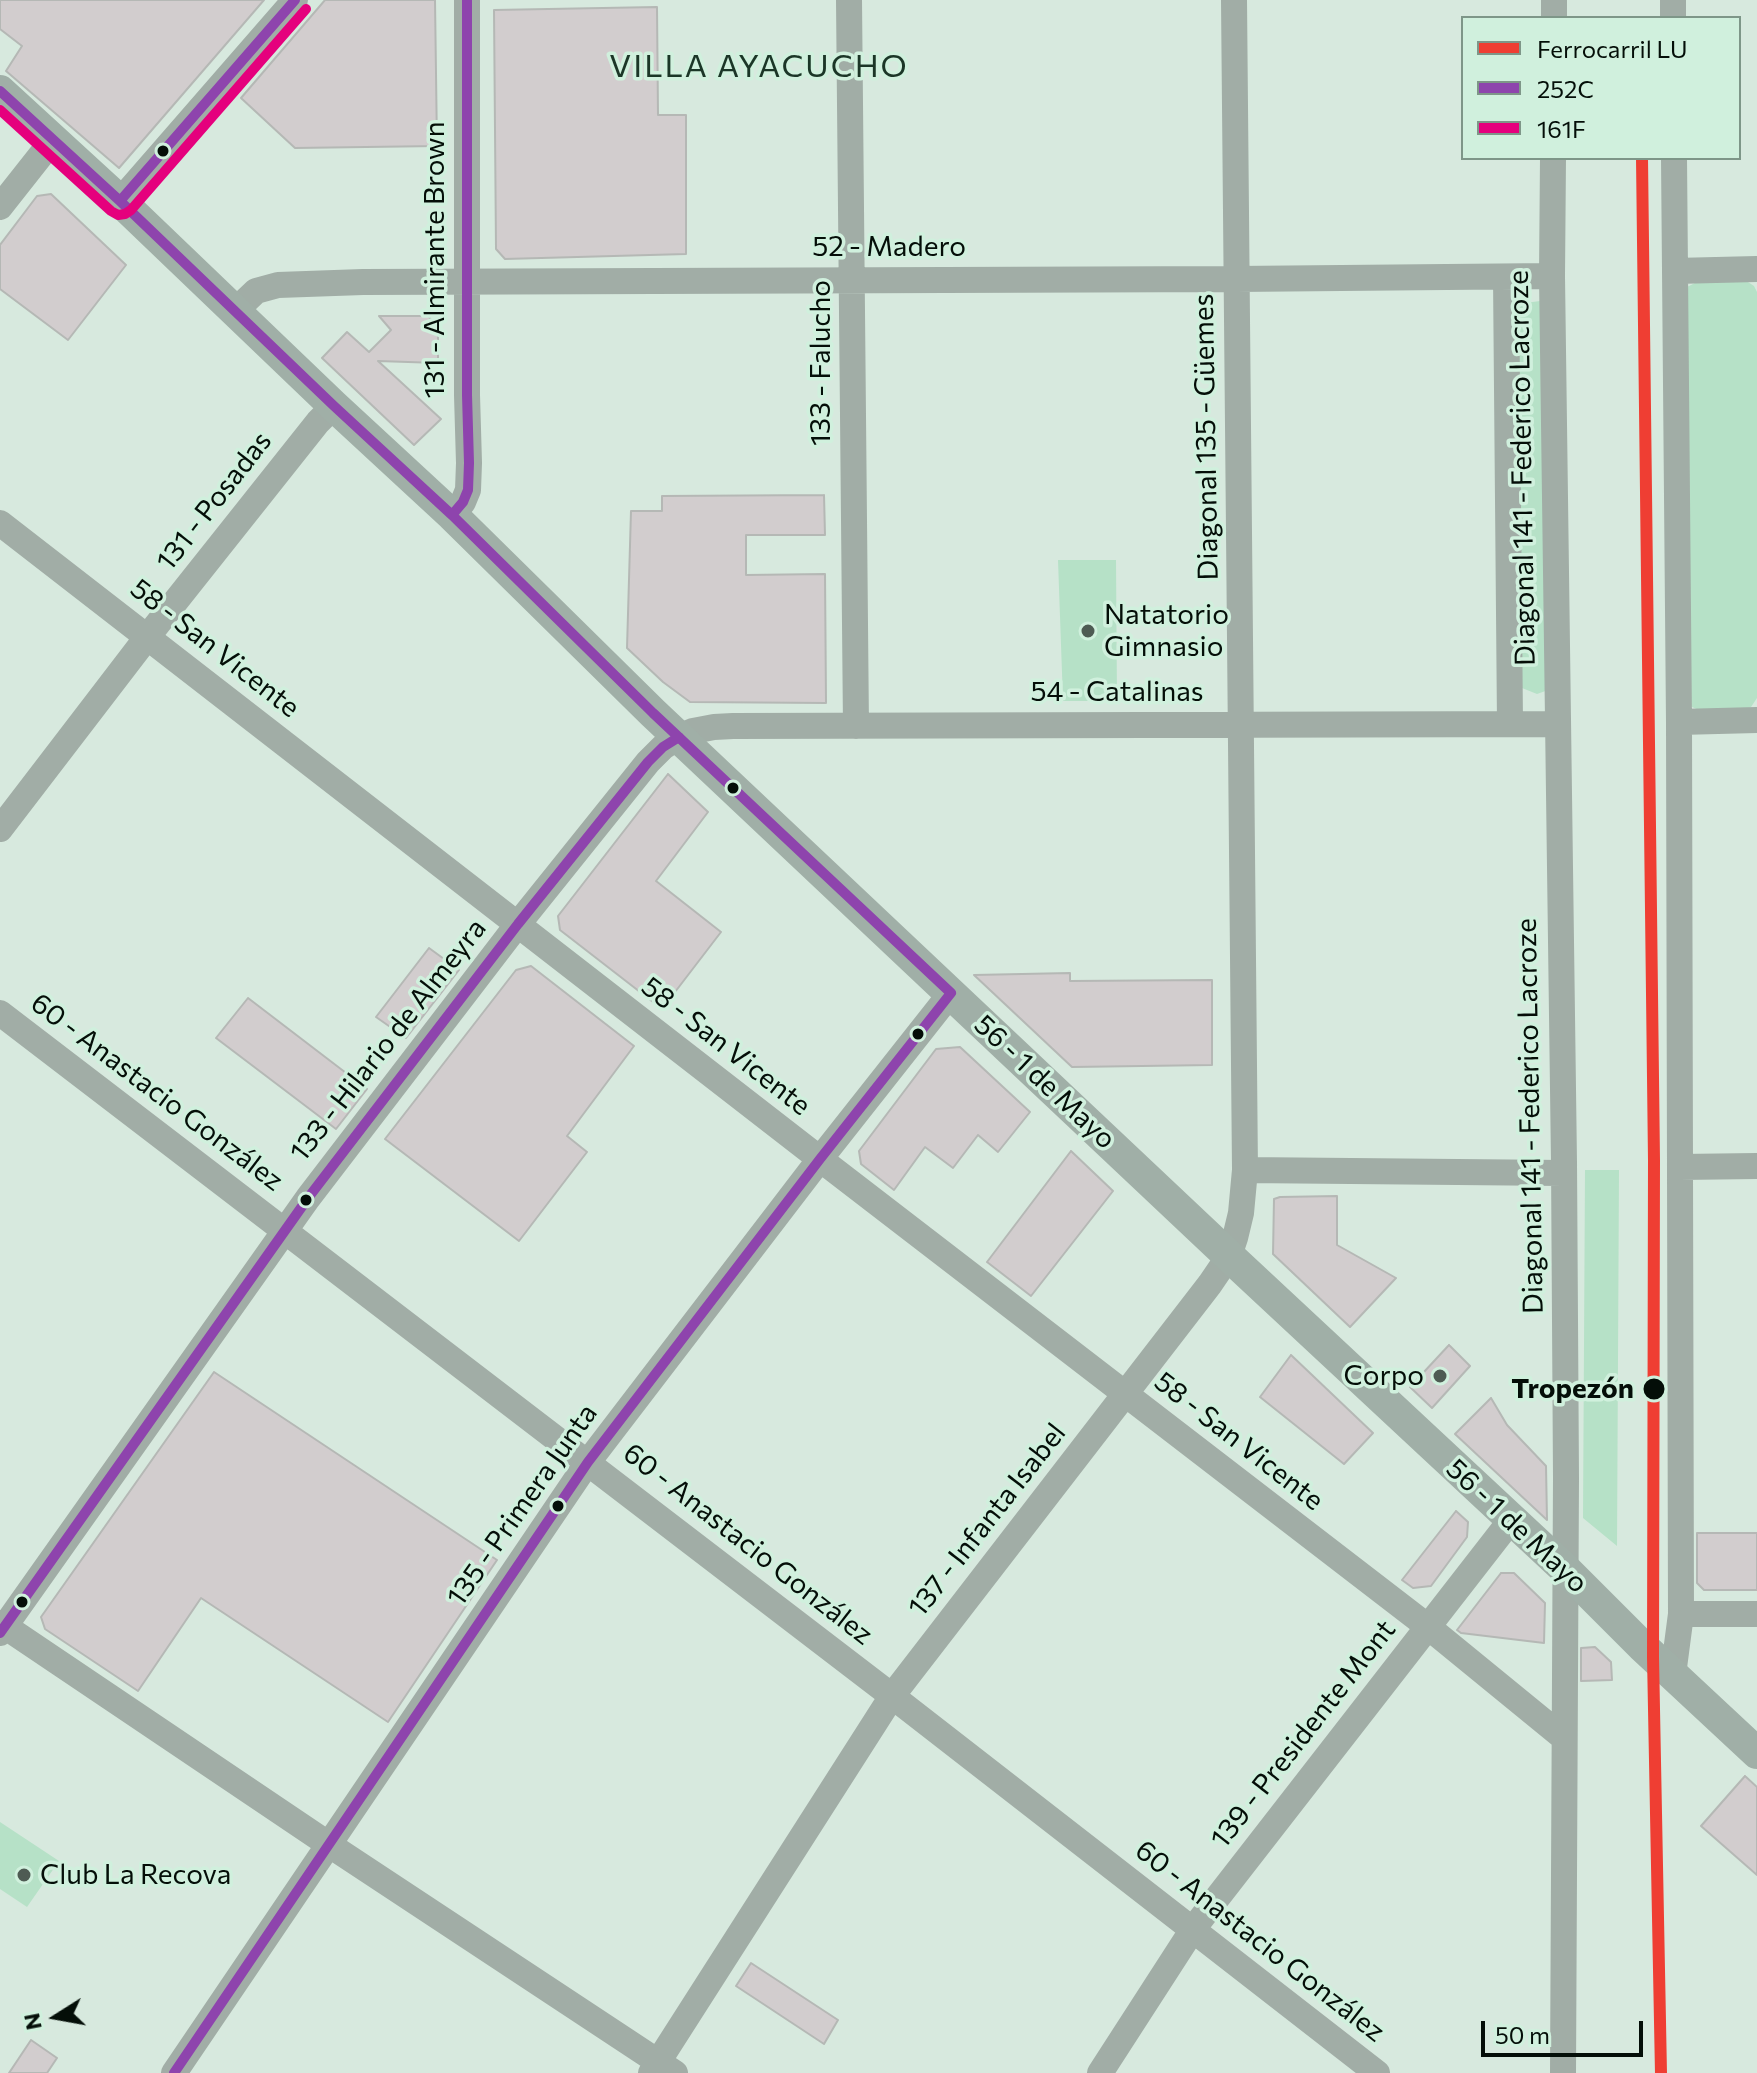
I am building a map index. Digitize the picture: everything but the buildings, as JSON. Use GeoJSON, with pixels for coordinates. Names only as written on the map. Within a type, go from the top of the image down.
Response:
{"type":"FeatureCollection","features":[{"type":"Feature","properties":{"kind":"main road","name":"56 - 1 de Mayo"},"geometry":{"type":"LineString","coordinates":[[0,91],[452,515],[679,737],[1757,1753]]}},
{"type":"Feature","properties":{"kind":"street"},"geometry":{"type":"LineString","coordinates":[[120,201],[295,0]]}},
{"type":"Feature","properties":{"kind":"street","name":"131 - Almirante Brown"},"geometry":{"type":"LineString","coordinates":[[452,515],[468,490],[469,463],[467,0]]}},
{"type":"Feature","properties":{"kind":"street","name":"133 - Falucho"},"geometry":{"type":"LineString","coordinates":[[849,0],[856,726]]}},
{"type":"Feature","properties":{"kind":"street","name":"Diagonal 135 - Güemes"},"geometry":{"type":"LineString","coordinates":[[1229,1256],[1241,1213],[1245,1170],[1234,0]]}},
{"type":"Feature","properties":{"kind":"street"},"geometry":{"type":"LineString","coordinates":[[0,207],[56,141]]}},
{"type":"Feature","properties":{"kind":"street","name":"Diagonal 141 - Federico Lacroze"},"geometry":{"type":"LineString","coordinates":[[1553,160],[1563,1173],[1563,2073]]}},
{"type":"Feature","properties":{"kind":"street"},"geometry":{"type":"LineString","coordinates":[[1673,1675],[1681,1614],[1674,160]]}},
{"type":"Feature","properties":{"kind":"street"},"geometry":{"type":"LineString","coordinates":[[1675,271],[1757,269]]}},
{"type":"Feature","properties":{"kind":"street","name":"52 - Madero"},"geometry":{"type":"LineString","coordinates":[[235,311],[256,291],[278,285],[363,282],[1552,276]]}},
{"type":"Feature","properties":{"kind":"street","name":"Diagonal 141 - Federico Lacroze"},"geometry":{"type":"LineString","coordinates":[[1506,277],[1510,724]]}},
{"type":"Feature","properties":{"kind":"street","name":"131 - Posadas"},"geometry":{"type":"LineString","coordinates":[[0,829],[148,636],[334,406]]}},
{"type":"Feature","properties":{"kind":"street","name":"58 - San Vicente"},"geometry":{"type":"LineString","coordinates":[[0,523],[1427,1626],[1564,1738]]}},
{"type":"Feature","properties":{"kind":"street"},"geometry":{"type":"LineString","coordinates":[[1679,722],[1757,720]]}},
{"type":"Feature","properties":{"kind":"street","name":"54 - Catalinas"},"geometry":{"type":"LineString","coordinates":[[679,737],[714,727],[1557,724]]}},
{"type":"Feature","properties":{"kind":"street","name":"133 - Hilario de Almeyra"},"geometry":{"type":"LineString","coordinates":[[2,1627],[308,1198],[518,924],[648,762],[679,737]]}},
{"type":"Feature","properties":{"kind":"street","name":"135 - Primera Junta"},"geometry":{"type":"LineString","coordinates":[[174,2073],[588,1462],[951,993]]}},
{"type":"Feature","properties":{"kind":"street","name":"60 - Anastacio González"},"geometry":{"type":"LineString","coordinates":[[0,1013],[892,1696],[1377,2073]]}},
{"type":"Feature","properties":{"kind":"street"},"geometry":{"type":"LineString","coordinates":[[1680,1167],[1757,1166]]}},
{"type":"Feature","properties":{"kind":"street"},"geometry":{"type":"LineString","coordinates":[[1245,1170],[1563,1173]]}},
{"type":"Feature","properties":{"kind":"street","name":"137 - Infanta Isabel"},"geometry":{"type":"LineString","coordinates":[[662,2069],[892,1696],[1229,1256]]}},
{"type":"Feature","properties":{"kind":"street","name":"139 - Presidente Mont"},"geometry":{"type":"LineString","coordinates":[[1100,2073],[1193,1929],[1511,1520]]}},
{"type":"Feature","properties":{"kind":"street"},"geometry":{"type":"LineString","coordinates":[[1681,1614],[1757,1614]]}},
{"type":"Feature","properties":{"kind":"street"},"geometry":{"type":"LineString","coordinates":[[2,1627],[662,2069]]}},
{"type":"Feature","properties":{"kind":"green space"},"geometry":{"type":"Polygon","coordinates":[[[1697,282],[1748,282],[1757,292],[1757,698],[1751,707],[1743,710],[1699,710],[1686,702],[1685,288],[1697,282]]]}},
{"type":"Feature","properties":{"kind":"green space"},"geometry":{"type":"Polygon","coordinates":[[[1540,301],[1551,689],[1537,694],[1522,688],[1517,309],[1525,303],[1540,301]]]}},
{"type":"Feature","properties":{"kind":"green space","name":"Natatorio Gimnasio"},"geometry":{"type":"Polygon","coordinates":[[[1058,560],[1116,560],[1117,701],[1063,701],[1058,560]]]}},
{"type":"Feature","properties":{"kind":"green space"},"geometry":{"type":"Polygon","coordinates":[[[1585,1170],[1619,1170],[1617,1546],[1583,1518],[1585,1170]]]}},
{"type":"Feature","properties":{"kind":"green space","name":"Club La Recova"},"geometry":{"type":"Polygon","coordinates":[[[0,1822],[59,1861],[27,1907],[0,1889],[0,1822]]]}},
{"type":"Feature","properties":{"kind":"rail line","name":"LU"},"geometry":{"type":"LineString","coordinates":[[1642,160],[1654,1160],[1653,1657],[1661,2073]]}},
{"type":"Feature","properties":{"kind":"transit line","name":"252C"},"geometry":{"type":"LineString","coordinates":[[120,201],[295,0]]}},
{"type":"Feature","properties":{"kind":"transit line","name":"252C"},"geometry":{"type":"LineString","coordinates":[[452,515],[468,490],[469,463],[467,0]]}},
{"type":"Feature","properties":{"kind":"transit line","name":"161F"},"geometry":{"type":"LineString","coordinates":[[0,110],[111,211],[118,215],[125,214],[306,9]]}},
{"type":"Feature","properties":{"kind":"transit line","name":"252C"},"geometry":{"type":"LineString","coordinates":[[0,91],[452,515],[653,713],[951,993],[588,1462],[174,2073]]}},
{"type":"Feature","properties":{"kind":"transit line","name":"252C"},"geometry":{"type":"LineString","coordinates":[[0,1633],[308,1198],[518,924],[648,762],[679,737]]}},
{"type":"Feature","properties":{"kind":"place","name":"Natatorio Gimnasio"},"geometry":{"type":"Point","coordinates":[1088,631]}},
{"type":"Feature","properties":{"kind":"place","name":"Corpo"},"geometry":{"type":"Point","coordinates":[1440,1376]}},
{"type":"Feature","properties":{"kind":"place","name":"Tropezón"},"geometry":{"type":"Point","coordinates":[1654,1389]}},
{"type":"Feature","properties":{"kind":"place","name":"Club La Recova"},"geometry":{"type":"Point","coordinates":[24,1875]}},
{"type":"Feature","properties":{"kind":"district","name":"VILLA AYACUCHO"},"geometry":{"type":"Point","coordinates":[759,66]}}]}
